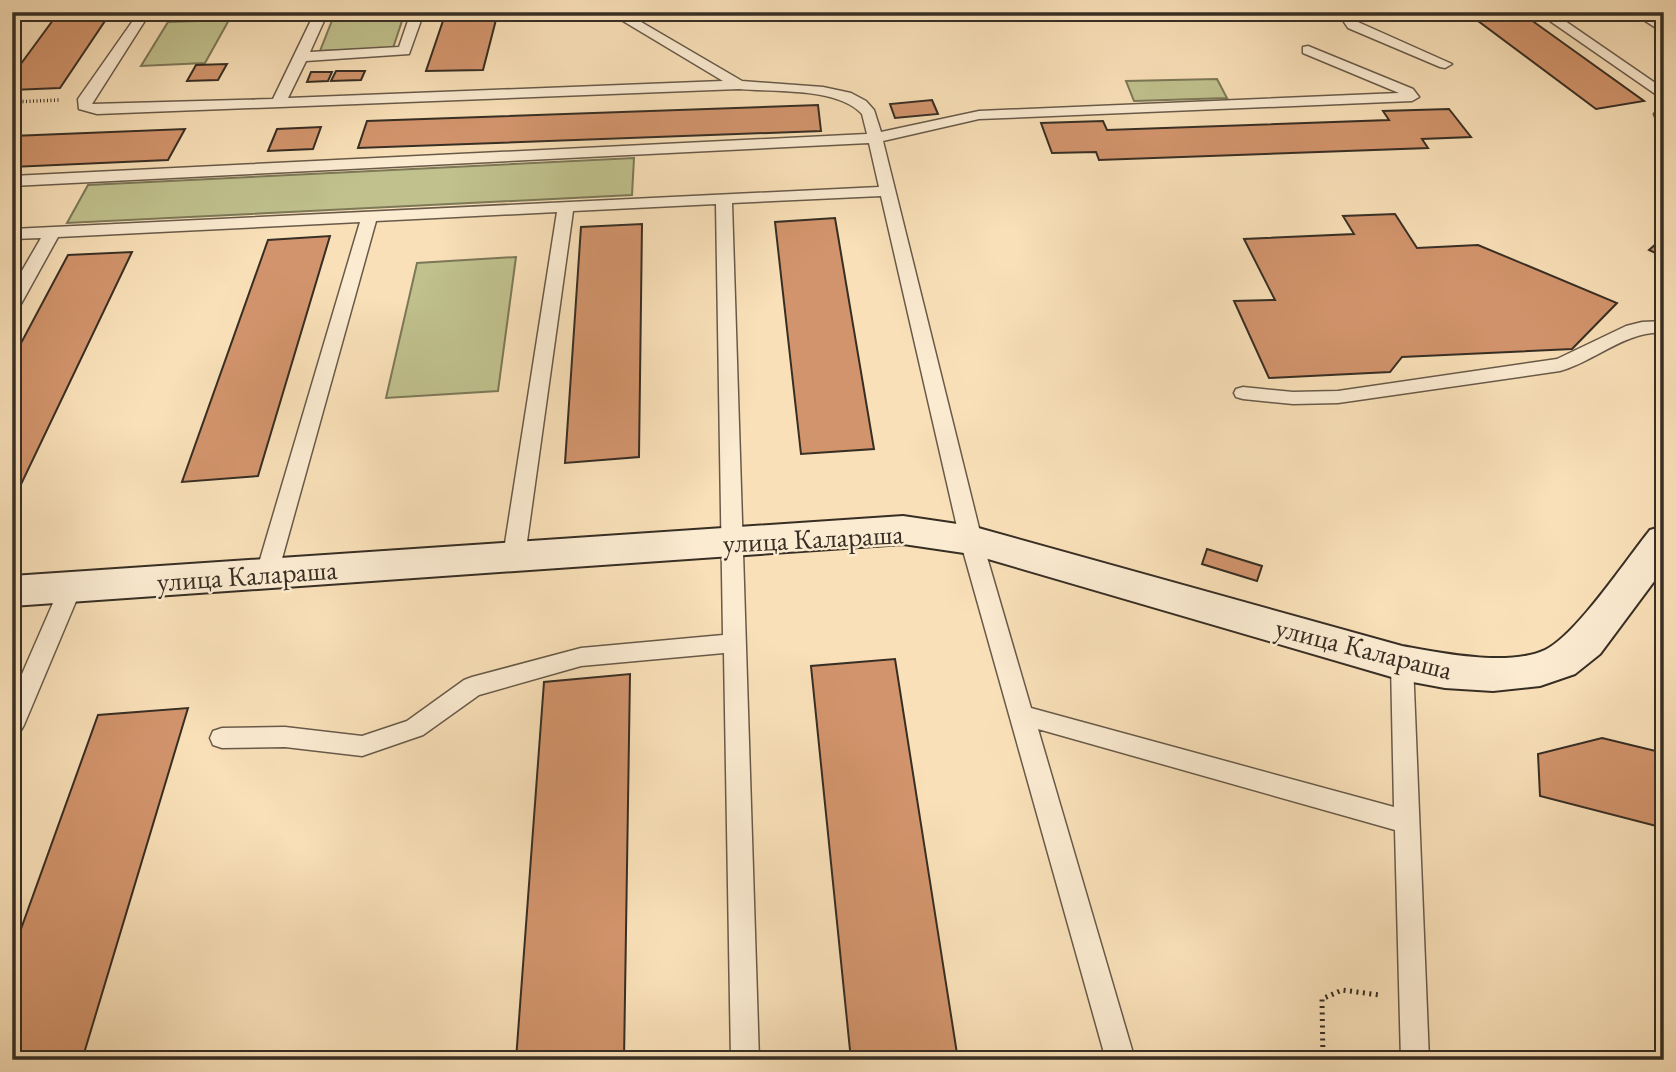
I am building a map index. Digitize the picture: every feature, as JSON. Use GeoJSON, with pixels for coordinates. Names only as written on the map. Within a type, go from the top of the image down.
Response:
{"type":"FeatureCollection","features":[{"type":"Feature","properties":{"kind":"street","name":"улица Калараша"},"geometry":{"type":"LineString","coordinates":[[12,591],[903,530],[971,540],[1402,663],[1447,672],[1523,672],[1558,662],[1578,650],[1664,540]]}},
{"type":"Feature","properties":{"kind":"lane"},"geometry":{"type":"LineString","coordinates":[[152,12],[141,16],[85,99],[84,106],[97,110],[738,85],[823,91],[846,96],[861,104],[869,113],[971,540],[1121,1060]]}},
{"type":"Feature","properties":{"kind":"lane"},"geometry":{"type":"LineString","coordinates":[[278,104],[322,13],[339,12]]}},
{"type":"Feature","properties":{"kind":"lane"},"geometry":{"type":"LineString","coordinates":[[301,57],[404,51],[418,12]]}},
{"type":"Feature","properties":{"kind":"lane"},"geometry":{"type":"LineString","coordinates":[[614,12],[738,85]]}},
{"type":"Feature","properties":{"kind":"lane"},"geometry":{"type":"LineString","coordinates":[[1361,12],[1349,19],[1353,25],[1446,64]]}},
{"type":"Feature","properties":{"kind":"lane"},"geometry":{"type":"LineString","coordinates":[[1543,12],[1664,96]]}},
{"type":"Feature","properties":{"kind":"lane"},"geometry":{"type":"LineString","coordinates":[[1637,12],[1664,29]]}},
{"type":"Feature","properties":{"kind":"lane"},"geometry":{"type":"LineString","coordinates":[[12,181],[875,138],[979,115],[1412,97],[1408,92],[1308,50]]}},
{"type":"Feature","properties":{"kind":"lane"},"geometry":{"type":"LineString","coordinates":[[1664,110],[1661,114],[1664,124]]}},
{"type":"Feature","properties":{"kind":"lane"},"geometry":{"type":"LineString","coordinates":[[12,234],[888,191]]}},
{"type":"Feature","properties":{"kind":"lane"},"geometry":{"type":"LineString","coordinates":[[724,200],[745,1060]]}},
{"type":"Feature","properties":{"kind":"lane"},"geometry":{"type":"LineString","coordinates":[[514,556],[566,207]]}},
{"type":"Feature","properties":{"kind":"lane"},"geometry":{"type":"LineString","coordinates":[[267,573],[369,217]]}},
{"type":"Feature","properties":{"kind":"lane"},"geometry":{"type":"LineString","coordinates":[[12,304],[52,232]]}},
{"type":"Feature","properties":{"kind":"lane"},"geometry":{"type":"LineString","coordinates":[[1243,393],[1293,398],[1338,397],[1560,365],[1584,356],[1630,330],[1651,325],[1664,327]]}},
{"type":"Feature","properties":{"kind":"lane"},"geometry":{"type":"LineString","coordinates":[[12,725],[71,587]]}},
{"type":"Feature","properties":{"kind":"lane"},"geometry":{"type":"LineString","coordinates":[[222,738],[285,737],[362,746],[415,728],[472,687],[582,657],[735,643]]}},
{"type":"Feature","properties":{"kind":"lane"},"geometry":{"type":"LineString","coordinates":[[1402,663],[1415,1060]]}},
{"type":"Feature","properties":{"kind":"lane"},"geometry":{"type":"LineString","coordinates":[[1022,715],[1407,822]]}},
{"type":"Feature","properties":{"kind":"path"},"geometry":{"type":"LineString","coordinates":[[12,99],[85,99]]}},
{"type":"Feature","properties":{"kind":"path"},"geometry":{"type":"LineString","coordinates":[[1323,1060],[1322,999],[1333,990],[1355,989],[1413,1003]]}},
{"type":"Feature","properties":{"kind":"green space"},"geometry":{"type":"Polygon","coordinates":[[[404,15],[393,48],[320,51],[333,18],[404,15]]]}},
{"type":"Feature","properties":{"kind":"green space"},"geometry":{"type":"Polygon","coordinates":[[[229,20],[205,63],[141,66],[168,22],[229,20]]]}},
{"type":"Feature","properties":{"kind":"green space"},"geometry":{"type":"Polygon","coordinates":[[[1217,79],[1227,98],[1134,101],[1126,81],[1217,79]]]}},
{"type":"Feature","properties":{"kind":"green space"},"geometry":{"type":"Polygon","coordinates":[[[634,158],[632,195],[67,223],[88,185],[634,158]]]}},
{"type":"Feature","properties":{"kind":"green space"},"geometry":{"type":"Polygon","coordinates":[[[516,257],[498,391],[386,398],[417,263],[516,257]]]}},
{"type":"Feature","properties":{"kind":"building"},"geometry":{"type":"Polygon","coordinates":[[[59,12],[111,12],[60,88],[12,90],[12,76],[59,12]]]}},
{"type":"Feature","properties":{"kind":"building"},"geometry":{"type":"Polygon","coordinates":[[[446,12],[498,12],[483,70],[426,71],[446,12]]]}},
{"type":"Feature","properties":{"kind":"building"},"geometry":{"type":"Polygon","coordinates":[[[1466,12],[1520,12],[1644,101],[1596,109],[1466,12]]]}},
{"type":"Feature","properties":{"kind":"building"},"geometry":{"type":"Polygon","coordinates":[[[227,64],[218,80],[187,81],[196,65],[227,64]]]}},
{"type":"Feature","properties":{"kind":"building"},"geometry":{"type":"Polygon","coordinates":[[[336,71],[365,71],[361,80],[331,81],[336,71]]]}},
{"type":"Feature","properties":{"kind":"building"},"geometry":{"type":"Polygon","coordinates":[[[311,72],[332,72],[328,81],[307,82],[311,72]]]}},
{"type":"Feature","properties":{"kind":"building"},"geometry":{"type":"Polygon","coordinates":[[[932,100],[938,114],[895,118],[890,104],[932,100]]]}},
{"type":"Feature","properties":{"kind":"building"},"geometry":{"type":"Polygon","coordinates":[[[818,105],[821,131],[358,148],[367,121],[818,105]]]}},
{"type":"Feature","properties":{"kind":"building"},"geometry":{"type":"Polygon","coordinates":[[[1449,109],[1471,137],[1422,139],[1428,148],[1099,160],[1096,152],[1052,153],[1041,123],[1103,121],[1107,130],[1389,120],[1383,111],[1449,109]]]}},
{"type":"Feature","properties":{"kind":"building"},"geometry":{"type":"Polygon","coordinates":[[[321,127],[313,149],[268,151],[277,129],[321,127]]]}},
{"type":"Feature","properties":{"kind":"building"},"geometry":{"type":"Polygon","coordinates":[[[185,129],[168,160],[12,167],[12,136],[185,129]]]}},
{"type":"Feature","properties":{"kind":"building"},"geometry":{"type":"Polygon","coordinates":[[[1395,214],[1417,248],[1478,245],[1617,303],[1572,349],[1402,357],[1390,372],[1269,378],[1234,301],[1275,300],[1244,239],[1354,234],[1343,216],[1395,214]]]}},
{"type":"Feature","properties":{"kind":"building"},"geometry":{"type":"Polygon","coordinates":[[[835,218],[874,449],[801,454],[775,222],[835,218]]]}},
{"type":"Feature","properties":{"kind":"building"},"geometry":{"type":"Polygon","coordinates":[[[642,224],[639,457],[565,463],[581,227],[642,224]]]}},
{"type":"Feature","properties":{"kind":"building"},"geometry":{"type":"Polygon","coordinates":[[[330,236],[258,476],[182,482],[268,240],[330,236]]]}},
{"type":"Feature","properties":{"kind":"building"},"geometry":{"type":"Polygon","coordinates":[[[1664,237],[1664,257],[1649,250],[1664,237]]]}},
{"type":"Feature","properties":{"kind":"building"},"geometry":{"type":"Polygon","coordinates":[[[132,252],[12,499],[12,360],[68,255],[132,252]]]}},
{"type":"Feature","properties":{"kind":"building"},"geometry":{"type":"Polygon","coordinates":[[[1207,549],[1262,566],[1257,581],[1202,564],[1207,549]]]}},
{"type":"Feature","properties":{"kind":"building"},"geometry":{"type":"Polygon","coordinates":[[[895,659],[958,1060],[851,1060],[811,666],[895,659]]]}},
{"type":"Feature","properties":{"kind":"building"},"geometry":{"type":"Polygon","coordinates":[[[630,674],[624,1060],[516,1060],[544,682],[630,674]]]}},
{"type":"Feature","properties":{"kind":"building"},"geometry":{"type":"Polygon","coordinates":[[[188,708],[82,1060],[12,1060],[12,954],[98,715],[188,708]]]}},
{"type":"Feature","properties":{"kind":"building"},"geometry":{"type":"Polygon","coordinates":[[[1602,738],[1664,753],[1664,828],[1540,796],[1538,754],[1602,738]]]}}]}
